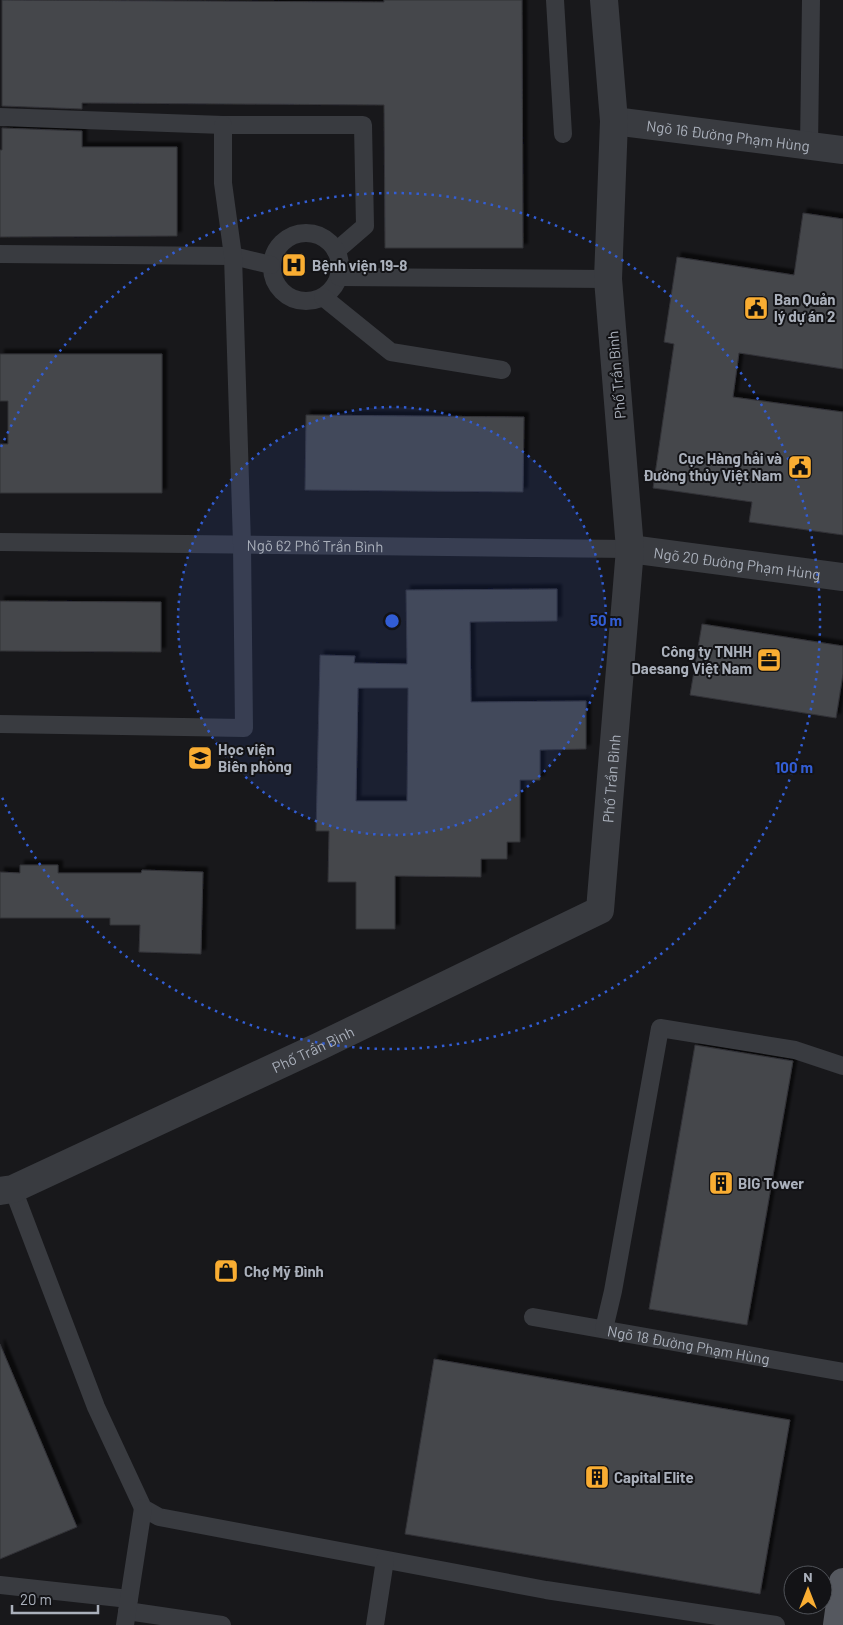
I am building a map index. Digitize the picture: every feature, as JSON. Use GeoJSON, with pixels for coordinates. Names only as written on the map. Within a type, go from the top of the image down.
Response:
{"type":"FeatureCollection","features":[{"type":"Feature","properties":{"kind":"main road"},"geometry":{"type":"LineString","coordinates":[[837,1625],[843,1582]]}},
{"type":"Feature","properties":{"kind":"street","name":"Phố Trần Bình"},"geometry":{"type":"LineString","coordinates":[[4,1196],[600,910],[630,549],[608,279],[614,121],[604,0]]}},
{"type":"Feature","properties":{"kind":"street","name":"Ngõ 16 Đường Phạm Hùng"},"geometry":{"type":"LineString","coordinates":[[614,121],[843,150]]}},
{"type":"Feature","properties":{"kind":"street","name":"Ngõ 20 Đường Phạm Hùng"},"geometry":{"type":"LineString","coordinates":[[630,549],[843,577]]}},
{"type":"Feature","properties":{"kind":"lane"},"geometry":{"type":"LineString","coordinates":[[555,0],[563,134]]}},
{"type":"Feature","properties":{"kind":"lane"},"geometry":{"type":"LineString","coordinates":[[809,146],[811,0]]}},
{"type":"Feature","properties":{"kind":"lane"},"geometry":{"type":"LineString","coordinates":[[0,117],[223,125],[363,125],[365,226],[336,251]]}},
{"type":"Feature","properties":{"kind":"lane"},"geometry":{"type":"LineString","coordinates":[[0,724],[244,728],[242,544],[233,256],[223,183],[223,125]]}},
{"type":"Feature","properties":{"kind":"lane"},"geometry":{"type":"LineString","coordinates":[[309,233],[320,236],[329,242],[336,251],[339,259],[339,277],[330,292],[323,297],[302,301],[288,296],[276,285],[272,275],[274,254],[288,238],[298,234],[309,233]]}},
{"type":"Feature","properties":{"kind":"lane"},"geometry":{"type":"LineString","coordinates":[[0,254],[233,256],[272,265]]}},
{"type":"Feature","properties":{"kind":"lane"},"geometry":{"type":"LineString","coordinates":[[339,277],[608,279]]}},
{"type":"Feature","properties":{"kind":"lane"},"geometry":{"type":"LineString","coordinates":[[323,297],[391,352],[502,370]]}},
{"type":"Feature","properties":{"kind":"lane","name":"Ngõ 62 Phố Trần Bình"},"geometry":{"type":"LineString","coordinates":[[0,542],[630,549]]}},
{"type":"Feature","properties":{"kind":"lane"},"geometry":{"type":"LineString","coordinates":[[604,1329],[613,1291],[660,1028],[795,1050],[843,1066]]}},
{"type":"Feature","properties":{"kind":"lane"},"geometry":{"type":"LineString","coordinates":[[4,1196],[96,1407],[143,1508],[127,1612]]}},
{"type":"Feature","properties":{"kind":"lane","name":"Ngõ 18 Đường Phạm Hùng"},"geometry":{"type":"LineString","coordinates":[[533,1317],[843,1372]]}},
{"type":"Feature","properties":{"kind":"lane"},"geometry":{"type":"LineString","coordinates":[[143,1508],[159,1517],[546,1590],[776,1625]]}},
{"type":"Feature","properties":{"kind":"lane"},"geometry":{"type":"LineString","coordinates":[[375,1625],[386,1560]]}},
{"type":"Feature","properties":{"kind":"lane"},"geometry":{"type":"LineString","coordinates":[[0,1585],[127,1612],[222,1625]]}},
{"type":"Feature","properties":{"kind":"building"},"geometry":{"type":"Polygon","coordinates":[[[2,0],[384,2],[384,0],[522,0],[523,248],[385,248],[384,105],[82,103],[82,109],[2,106],[2,0]]]}},
{"type":"Feature","properties":{"kind":"building"},"geometry":{"type":"Polygon","coordinates":[[[2,128],[82,131],[82,147],[177,147],[177,236],[0,237],[0,150],[2,150],[2,128]]]}},
{"type":"Feature","properties":{"kind":"building"},"geometry":{"type":"Polygon","coordinates":[[[803,213],[843,219],[843,369],[739,353],[733,397],[843,412],[843,535],[749,522],[752,502],[653,488],[674,344],[664,342],[677,257],[794,275],[803,213]]]}},
{"type":"Feature","properties":{"kind":"building"},"geometry":{"type":"Polygon","coordinates":[[[0,354],[162,354],[162,493],[0,493],[0,444],[8,444],[8,401],[0,401],[0,354]]]}},
{"type":"Feature","properties":{"kind":"building"},"geometry":{"type":"Polygon","coordinates":[[[306,415],[524,417],[523,492],[305,490],[306,415]]]}},
{"type":"Feature","properties":{"kind":"building"},"geometry":{"type":"Polygon","coordinates":[[[557,589],[557,621],[470,622],[471,702],[586,701],[586,749],[540,750],[540,780],[520,780],[520,842],[507,842],[507,859],[481,859],[481,877],[395,876],[395,929],[356,929],[356,882],[328,882],[329,831],[316,831],[320,655],[355,656],[354,663],[407,664],[406,590],[557,589]],[[358,688],[356,801],[407,801],[408,688],[358,688]]]}},
{"type":"Feature","properties":{"kind":"building"},"geometry":{"type":"Polygon","coordinates":[[[0,601],[161,602],[161,652],[0,651],[0,601]]]}},
{"type":"Feature","properties":{"kind":"building","name":"Công ty TNHH Daesang Việt Nam"},"geometry":{"type":"Polygon","coordinates":[[[702,624],[843,646],[843,674],[836,718],[690,695],[702,624]]]}},
{"type":"Feature","properties":{"kind":"building"},"geometry":{"type":"Polygon","coordinates":[[[20,865],[58,865],[58,873],[141,873],[142,870],[203,872],[201,954],[139,952],[140,925],[110,925],[110,918],[0,918],[0,872],[20,873],[20,865]]]}},
{"type":"Feature","properties":{"kind":"building","name":"BIG Tower"},"geometry":{"type":"Polygon","coordinates":[[[695,1045],[793,1061],[747,1325],[649,1309],[695,1045]]]}},
{"type":"Feature","properties":{"kind":"building"},"geometry":{"type":"Polygon","coordinates":[[[0,1344],[77,1527],[0,1559],[0,1344]]]}},
{"type":"Feature","properties":{"kind":"building","name":"Capital Elite"},"geometry":{"type":"Polygon","coordinates":[[[434,1359],[790,1420],[760,1594],[405,1534],[434,1359]]]}},
{"type":"Feature","properties":{"kind":"place","name":"Bệnh viện 19-8"},"geometry":{"type":"Point","coordinates":[294,265]}},
{"type":"Feature","properties":{"kind":"place","name":"Ban Quản lý dự án 2"},"geometry":{"type":"Point","coordinates":[756,308]}},
{"type":"Feature","properties":{"kind":"place","name":"Cục Hàng hải và Đường thủy Việt Nam"},"geometry":{"type":"Point","coordinates":[800,467]}},
{"type":"Feature","properties":{"kind":"place","name":"Công ty TNHH Daesang Việt Nam"},"geometry":{"type":"Point","coordinates":[769,660]}},
{"type":"Feature","properties":{"kind":"place","name":"Học viện Biên phòng"},"geometry":{"type":"Point","coordinates":[200,758]}},
{"type":"Feature","properties":{"kind":"place","name":"BIG Tower"},"geometry":{"type":"Point","coordinates":[721,1183]}},
{"type":"Feature","properties":{"kind":"place","name":"Chợ Mỹ Đình"},"geometry":{"type":"Point","coordinates":[226,1271]}},
{"type":"Feature","properties":{"kind":"place","name":"Capital Elite"},"geometry":{"type":"Point","coordinates":[597,1477]}}]}
